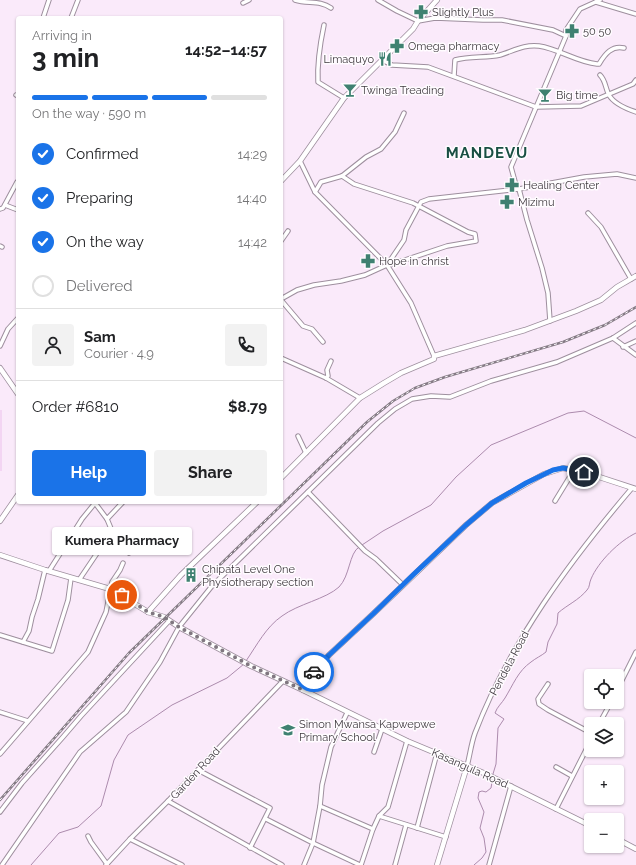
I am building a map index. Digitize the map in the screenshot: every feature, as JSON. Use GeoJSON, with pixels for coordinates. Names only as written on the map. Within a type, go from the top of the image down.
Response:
{"type":"FeatureCollection","features":[{"type":"Feature","properties":{"kind":"street"},"geometry":{"type":"LineString","coordinates":[[44,16],[49,0]]}},
{"type":"Feature","properties":{"kind":"street"},"geometry":{"type":"LineString","coordinates":[[72,16],[78,0]]}},
{"type":"Feature","properties":{"kind":"street"},"geometry":{"type":"LineString","coordinates":[[243,3],[249,0]]}},
{"type":"Feature","properties":{"kind":"street"},"geometry":{"type":"LineString","coordinates":[[295,0],[302,2],[318,2],[331,8]]}},
{"type":"Feature","properties":{"kind":"street"},"geometry":{"type":"LineString","coordinates":[[378,0],[418,21],[435,18],[502,20],[553,30],[566,36]]}},
{"type":"Feature","properties":{"kind":"street"},"geometry":{"type":"LineString","coordinates":[[283,179],[300,161],[344,98],[413,29],[418,21],[437,0]]}},
{"type":"Feature","properties":{"kind":"street"},"geometry":{"type":"LineString","coordinates":[[550,321],[548,293],[542,268],[512,167],[566,36],[566,30],[580,9],[591,2],[598,1],[636,14]]}},
{"type":"Feature","properties":{"kind":"street"},"geometry":{"type":"LineString","coordinates":[[324,25],[319,46],[317,71],[318,82],[344,98]]}},
{"type":"Feature","properties":{"kind":"street"},"geometry":{"type":"LineString","coordinates":[[454,76],[455,60],[500,55],[532,45],[559,51],[583,61],[599,64],[611,49],[617,47],[624,48]]}},
{"type":"Feature","properties":{"kind":"street"},"geometry":{"type":"LineString","coordinates":[[382,60],[392,65],[428,67],[536,107],[581,106],[633,84],[636,80]]}},
{"type":"Feature","properties":{"kind":"street"},"geometry":{"type":"LineString","coordinates":[[600,75],[604,78],[609,95],[621,106],[636,112]]}},
{"type":"Feature","properties":{"kind":"street"},"geometry":{"type":"LineString","coordinates":[[315,192],[321,182],[342,176],[366,157],[381,149],[395,132],[404,113]]}},
{"type":"Feature","properties":{"kind":"street"},"geometry":{"type":"LineString","coordinates":[[300,161],[315,192],[387,265],[411,303],[434,356]]}},
{"type":"Feature","properties":{"kind":"street"},"geometry":{"type":"LineString","coordinates":[[387,265],[404,240],[406,230],[418,206],[421,202],[429,199],[518,189],[584,177],[613,174],[636,178]]}},
{"type":"Feature","properties":{"kind":"street"},"geometry":{"type":"LineString","coordinates":[[283,299],[297,290],[314,285],[341,281],[365,275],[387,265],[447,246],[476,240],[475,234],[468,232],[418,206],[387,194],[354,184],[342,176]]}},
{"type":"Feature","properties":{"kind":"street"},"geometry":{"type":"LineString","coordinates":[[0,209],[2,209],[5,205],[16,184]]}},
{"type":"Feature","properties":{"kind":"street"},"geometry":{"type":"LineString","coordinates":[[5,205],[16,209]]}},
{"type":"Feature","properties":{"kind":"street"},"geometry":{"type":"LineString","coordinates":[[588,213],[601,227],[630,279]]}},
{"type":"Feature","properties":{"kind":"street"},"geometry":{"type":"LineString","coordinates":[[283,238],[288,231]]}},
{"type":"Feature","properties":{"kind":"street"},"geometry":{"type":"LineString","coordinates":[[283,476],[360,398],[401,373],[434,359],[434,356],[525,330],[601,300],[636,276]]}},
{"type":"Feature","properties":{"kind":"street"},"geometry":{"type":"LineString","coordinates":[[283,302],[303,326],[312,328],[323,342]]}},
{"type":"Feature","properties":{"kind":"street"},"geometry":{"type":"LineString","coordinates":[[0,346],[8,329],[16,320]]}},
{"type":"Feature","properties":{"kind":"street"},"geometry":{"type":"LineString","coordinates":[[2,865],[80,752],[126,712],[160,662],[179,627],[212,586],[378,423],[395,409],[412,399],[431,396],[450,397],[492,380],[556,362],[613,338],[636,323]]}},
{"type":"Feature","properties":{"kind":"street"},"geometry":{"type":"LineString","coordinates":[[613,338],[623,347],[636,355]]}},
{"type":"Feature","properties":{"kind":"street"},"geometry":{"type":"LineString","coordinates":[[623,347],[636,341]]}},
{"type":"Feature","properties":{"kind":"street"},"geometry":{"type":"LineString","coordinates":[[283,359],[326,378],[360,398]]}},
{"type":"Feature","properties":{"kind":"street"},"geometry":{"type":"LineString","coordinates":[[326,378],[328,376],[327,370],[331,361]]}},
{"type":"Feature","properties":{"kind":"street"},"geometry":{"type":"LineString","coordinates":[[0,368],[16,391]]}},
{"type":"Feature","properties":{"kind":"street"},"geometry":{"type":"LineString","coordinates":[[298,436],[306,453]]}},
{"type":"Feature","properties":{"kind":"street"},"geometry":{"type":"LineString","coordinates":[[303,690],[317,668],[329,655],[462,529],[492,503],[526,483],[553,470],[563,468],[590,474],[634,488]]}},
{"type":"Feature","properties":{"kind":"street"},"geometry":{"type":"LineString","coordinates":[[554,501],[574,470]]}},
{"type":"Feature","properties":{"kind":"street","name":"Pendela Road"},"geometry":{"type":"LineString","coordinates":[[438,865],[475,734],[492,693],[522,637],[559,580],[634,488]]}},
{"type":"Feature","properties":{"kind":"street"},"geometry":{"type":"LineString","coordinates":[[308,492],[355,541],[403,585]]}},
{"type":"Feature","properties":{"kind":"street"},"geometry":{"type":"LineString","coordinates":[[0,521],[16,498]]}},
{"type":"Feature","properties":{"kind":"street"},"geometry":{"type":"LineString","coordinates":[[23,642],[28,631],[47,571],[82,519],[94,504]]}},
{"type":"Feature","properties":{"kind":"street"},"geometry":{"type":"LineString","coordinates":[[96,504],[107,519],[112,531],[129,552]]}},
{"type":"Feature","properties":{"kind":"street"},"geometry":{"type":"LineString","coordinates":[[107,519],[121,504]]}},
{"type":"Feature","properties":{"kind":"street"},"geometry":{"type":"LineString","coordinates":[[148,612],[181,575],[255,504]]}},
{"type":"Feature","properties":{"kind":"street"},"geometry":{"type":"LineString","coordinates":[[79,580],[112,531]]}},
{"type":"Feature","properties":{"kind":"street","name":"Kasangula Road"},"geometry":{"type":"LineString","coordinates":[[0,555],[47,571],[110,589],[148,612],[164,617],[179,627],[251,666],[407,741],[511,786],[584,823]]}},
{"type":"Feature","properties":{"kind":"street"},"geometry":{"type":"LineString","coordinates":[[0,753],[88,652],[106,612],[112,582],[123,563]]}},
{"type":"Feature","properties":{"kind":"street"},"geometry":{"type":"LineString","coordinates":[[0,635],[52,651],[68,600],[71,578]]}},
{"type":"Feature","properties":{"kind":"street"},"geometry":{"type":"LineString","coordinates":[[0,812],[22,782],[169,621]]}},
{"type":"Feature","properties":{"kind":"street"},"geometry":{"type":"LineString","coordinates":[[624,676],[636,652]]}},
{"type":"Feature","properties":{"kind":"street","name":"Garden Road"},"geometry":{"type":"LineString","coordinates":[[107,864],[130,838],[168,801],[283,681]]}},
{"type":"Feature","properties":{"kind":"street"},"geometry":{"type":"LineString","coordinates":[[548,684],[538,699],[539,704],[584,729]]}},
{"type":"Feature","properties":{"kind":"street"},"geometry":{"type":"LineString","coordinates":[[0,712],[28,721]]}},
{"type":"Feature","properties":{"kind":"street"},"geometry":{"type":"LineString","coordinates":[[304,865],[313,843],[320,806],[322,785],[331,747],[347,713]]}},
{"type":"Feature","properties":{"kind":"street"},"geometry":{"type":"LineString","coordinates":[[374,752],[382,729]]}},
{"type":"Feature","properties":{"kind":"street"},"geometry":{"type":"LineString","coordinates":[[266,819],[361,865],[379,816],[388,807],[407,741]]}},
{"type":"Feature","properties":{"kind":"street"},"geometry":{"type":"LineString","coordinates":[[417,828],[436,753]]}},
{"type":"Feature","properties":{"kind":"street"},"geometry":{"type":"LineString","coordinates":[[556,809],[584,753]]}},
{"type":"Feature","properties":{"kind":"street"},"geometry":{"type":"LineString","coordinates":[[556,767],[572,776]]}},
{"type":"Feature","properties":{"kind":"street"},"geometry":{"type":"LineString","coordinates":[[198,770],[270,808],[266,819],[250,848]]}},
{"type":"Feature","properties":{"kind":"street"},"geometry":{"type":"LineString","coordinates":[[489,865],[511,786]]}},
{"type":"Feature","properties":{"kind":"street"},"geometry":{"type":"LineString","coordinates":[[168,801],[282,865]]}},
{"type":"Feature","properties":{"kind":"street"},"geometry":{"type":"LineString","coordinates":[[320,806],[373,829]]}},
{"type":"Feature","properties":{"kind":"street"},"geometry":{"type":"LineString","coordinates":[[379,816],[446,837]]}},
{"type":"Feature","properties":{"kind":"street"},"geometry":{"type":"LineString","coordinates":[[395,865],[406,825]]}},
{"type":"Feature","properties":{"kind":"street"},"geometry":{"type":"LineString","coordinates":[[88,836],[107,864]]}},
{"type":"Feature","properties":{"kind":"street"},"geometry":{"type":"LineString","coordinates":[[130,838],[182,865]]}},
{"type":"Feature","properties":{"kind":"street"},"geometry":{"type":"LineString","coordinates":[[624,843],[636,849]]}},
{"type":"Feature","properties":{"kind":"shaded area"},"geometry":{"type":"Polygon","coordinates":[[[0,410],[2,410],[2,471],[0,471],[0,410]]]}},
{"type":"Feature","properties":{"kind":"waterway"},"geometry":{"type":"LineString","coordinates":[[362,545],[383,531],[431,505],[456,477],[491,445],[568,413],[584,411],[636,438]]}},
{"type":"Feature","properties":{"kind":"waterway"},"geometry":{"type":"LineString","coordinates":[[493,774],[496,764],[498,728],[504,719],[495,713],[497,709],[516,678],[526,666],[546,652],[548,642],[557,624],[558,613],[580,597],[589,588],[590,580],[594,572],[604,559],[623,541],[636,533]]}},
{"type":"Feature","properties":{"kind":"waterway"},"geometry":{"type":"LineString","coordinates":[[246,661],[262,637],[276,620],[296,608],[327,595],[339,587],[343,582],[353,554],[359,547]]}},
{"type":"Feature","properties":{"kind":"waterway"},"geometry":{"type":"LineString","coordinates":[[31,865],[59,833],[78,827],[101,806],[114,760],[128,735],[172,705],[227,678],[244,664]]}},
{"type":"Feature","properties":{"kind":"waterway"},"geometry":{"type":"LineString","coordinates":[[474,865],[486,852],[484,838],[480,828],[484,812],[478,798],[479,792],[486,792],[491,788],[492,782]]}},
{"type":"Feature","properties":{"kind":"railway"},"geometry":{"type":"LineString","coordinates":[[283,504],[367,422],[393,401],[415,388],[445,377],[563,342],[605,325],[636,307]]}},
{"type":"Feature","properties":{"kind":"railway"},"geometry":{"type":"LineString","coordinates":[[0,800],[129,653],[283,504]]}},
{"type":"Feature","properties":{"kind":"way so far"},"geometry":{"type":"LineString","coordinates":[[122,595],[148,612],[164,617],[179,627],[251,666],[303,690],[314,672]]}},
{"type":"Feature","properties":{"kind":"place","name":"Slightly Plus"},"geometry":{"type":"Point","coordinates":[421,12]}},
{"type":"Feature","properties":{"kind":"place","name":"50 50"},"geometry":{"type":"Point","coordinates":[572,31]}},
{"type":"Feature","properties":{"kind":"place","name":"Omega pharmacy"},"geometry":{"type":"Point","coordinates":[397,46]}},
{"type":"Feature","properties":{"kind":"place","name":"Limaquyo"},"geometry":{"type":"Point","coordinates":[385,59]}},
{"type":"Feature","properties":{"kind":"place","name":"Twinga Treading"},"geometry":{"type":"Point","coordinates":[350,90]}},
{"type":"Feature","properties":{"kind":"place","name":"Big time"},"geometry":{"type":"Point","coordinates":[545,95]}},
{"type":"Feature","properties":{"kind":"place","name":"Healing Center"},"geometry":{"type":"Point","coordinates":[512,185]}},
{"type":"Feature","properties":{"kind":"place","name":"Mizimu"},"geometry":{"type":"Point","coordinates":[507,202]}},
{"type":"Feature","properties":{"kind":"place","name":"Hope in christ"},"geometry":{"type":"Point","coordinates":[368,261]}},
{"type":"Feature","properties":{"kind":"place","name":"Chipata Level One Physiotherapy section"},"geometry":{"type":"Point","coordinates":[191,575]}},
{"type":"Feature","properties":{"kind":"place","name":"Kumera Pharmacy"},"geometry":{"type":"Point","coordinates":[122,595]}},
{"type":"Feature","properties":{"kind":"place","name":"Simon Mwansa Kapwepwe Primary School"},"geometry":{"type":"Point","coordinates":[288,730]}},
{"type":"Feature","properties":{"kind":"district","name":"MANDEVU"},"geometry":{"type":"Point","coordinates":[487,153]}},
{"type":"Feature","properties":{"kind":"route"},"geometry":{"type":"LineString","coordinates":[[314,672],[329,655],[414,574],[466,525],[492,503],[526,483],[553,470],[563,468],[584,472]]}}]}
